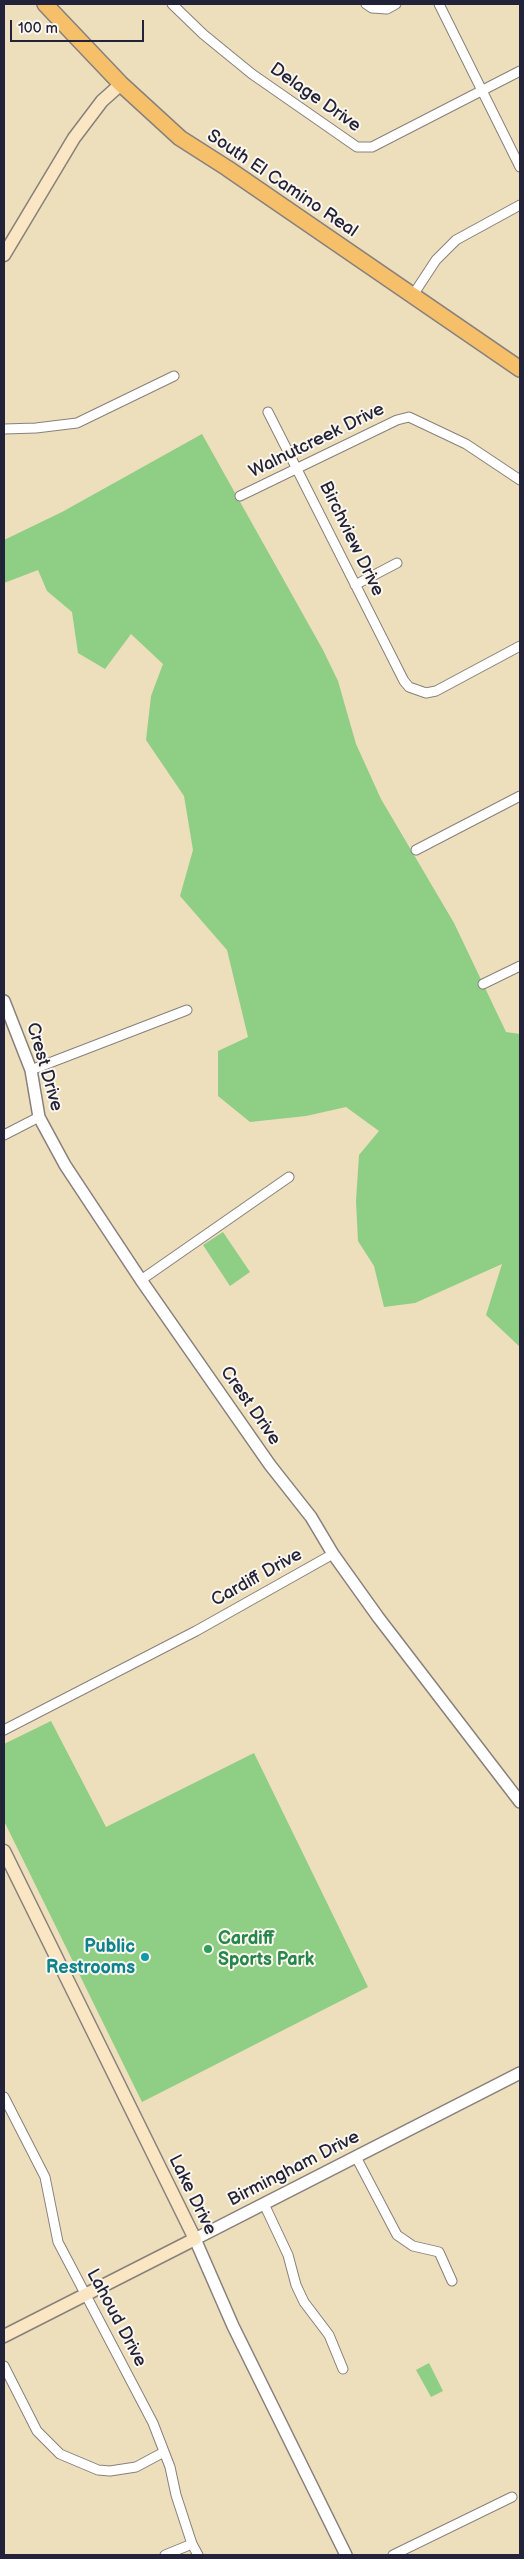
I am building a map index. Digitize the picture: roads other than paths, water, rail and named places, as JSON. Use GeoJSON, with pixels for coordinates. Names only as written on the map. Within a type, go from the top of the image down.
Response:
{"type":"FeatureCollection","features":[{"type":"Feature","properties":{"kind":"main road","name":"South El Camino Real"},"geometry":{"type":"LineString","coordinates":[[45,4],[121,84],[180,138],[520,369]]}},
{"type":"Feature","properties":{"kind":"main road"},"geometry":{"type":"LineString","coordinates":[[4,255],[74,138],[102,101],[121,84]]}},
{"type":"Feature","properties":{"kind":"main road","name":"Lake Drive"},"geometry":{"type":"LineString","coordinates":[[4,1851],[195,2239]]}},
{"type":"Feature","properties":{"kind":"main road","name":"Birmingham Drive"},"geometry":{"type":"LineString","coordinates":[[4,2336],[195,2239]]}},
{"type":"Feature","properties":{"kind":"street","name":"Delage Drive"},"geometry":{"type":"LineString","coordinates":[[172,4],[203,34],[252,74],[356,148],[372,147],[520,71]]}},
{"type":"Feature","properties":{"kind":"street"},"geometry":{"type":"LineString","coordinates":[[366,4],[372,8],[386,9],[396,4]]}},
{"type":"Feature","properties":{"kind":"street"},"geometry":{"type":"LineString","coordinates":[[439,4],[520,167]]}},
{"type":"Feature","properties":{"kind":"street"},"geometry":{"type":"LineString","coordinates":[[413,295],[436,260],[456,240],[520,205]]}},
{"type":"Feature","properties":{"kind":"street"},"geometry":{"type":"LineString","coordinates":[[4,429],[36,428],[77,423],[174,376]]}},
{"type":"Feature","properties":{"kind":"street","name":"Birchview Drive"},"geometry":{"type":"LineString","coordinates":[[268,412],[409,688],[426,693],[436,691],[520,646]]}},
{"type":"Feature","properties":{"kind":"street","name":"Walnutcreek Drive"},"geometry":{"type":"LineString","coordinates":[[240,496],[397,420],[409,417],[466,444],[520,480]]}},
{"type":"Feature","properties":{"kind":"street"},"geometry":{"type":"LineString","coordinates":[[355,585],[397,563]]}},
{"type":"Feature","properties":{"kind":"street"},"geometry":{"type":"LineString","coordinates":[[416,850],[520,796]]}},
{"type":"Feature","properties":{"kind":"street"},"geometry":{"type":"LineString","coordinates":[[484,984],[520,966]]}},
{"type":"Feature","properties":{"kind":"street","name":"Crest Drive"},"geometry":{"type":"LineString","coordinates":[[4,1001],[31,1070],[39,1117],[64,1165],[270,1466],[311,1517],[333,1554],[378,1617],[520,1802]]}},
{"type":"Feature","properties":{"kind":"street"},"geometry":{"type":"LineString","coordinates":[[31,1070],[187,1010]]}},
{"type":"Feature","properties":{"kind":"street"},"geometry":{"type":"LineString","coordinates":[[4,1134],[39,1117]]}},
{"type":"Feature","properties":{"kind":"street"},"geometry":{"type":"LineString","coordinates":[[141,1280],[289,1177]]}},
{"type":"Feature","properties":{"kind":"street","name":"Cardiff Drive"},"geometry":{"type":"LineString","coordinates":[[4,1730],[196,1631],[333,1554]]}},
{"type":"Feature","properties":{"kind":"street","name":"Birmingham Drive"},"geometry":{"type":"LineString","coordinates":[[195,2239],[520,2074]]}},
{"type":"Feature","properties":{"kind":"street","name":"Lahoud Drive"},"geometry":{"type":"LineString","coordinates":[[4,2097],[45,2178],[58,2242],[153,2423],[164,2452],[192,2544],[198,2555]]}},
{"type":"Feature","properties":{"kind":"street"},"geometry":{"type":"LineString","coordinates":[[356,2157],[397,2234],[413,2246],[439,2252],[452,2281]]}},
{"type":"Feature","properties":{"kind":"street"},"geometry":{"type":"LineString","coordinates":[[264,2204],[288,2255],[296,2285],[304,2302],[329,2335],[343,2369]]}},
{"type":"Feature","properties":{"kind":"street","name":"Lake Drive"},"geometry":{"type":"LineString","coordinates":[[195,2239],[234,2326],[346,2555]]}},
{"type":"Feature","properties":{"kind":"street"},"geometry":{"type":"LineString","coordinates":[[4,2366],[37,2431],[60,2454],[98,2470],[110,2471],[136,2466],[164,2452]]}},
{"type":"Feature","properties":{"kind":"street"},"geometry":{"type":"LineString","coordinates":[[393,2555],[512,2497]]}},
{"type":"Feature","properties":{"kind":"street"},"geometry":{"type":"LineString","coordinates":[[165,2555],[192,2544]]}},
{"type":"Feature","properties":{"kind":"place","name":"Cardiff Sports Park"},"geometry":{"type":"Point","coordinates":[208,1949]}},
{"type":"Feature","properties":{"kind":"place","name":"Public Restrooms"},"geometry":{"type":"Point","coordinates":[145,1957]}}]}
